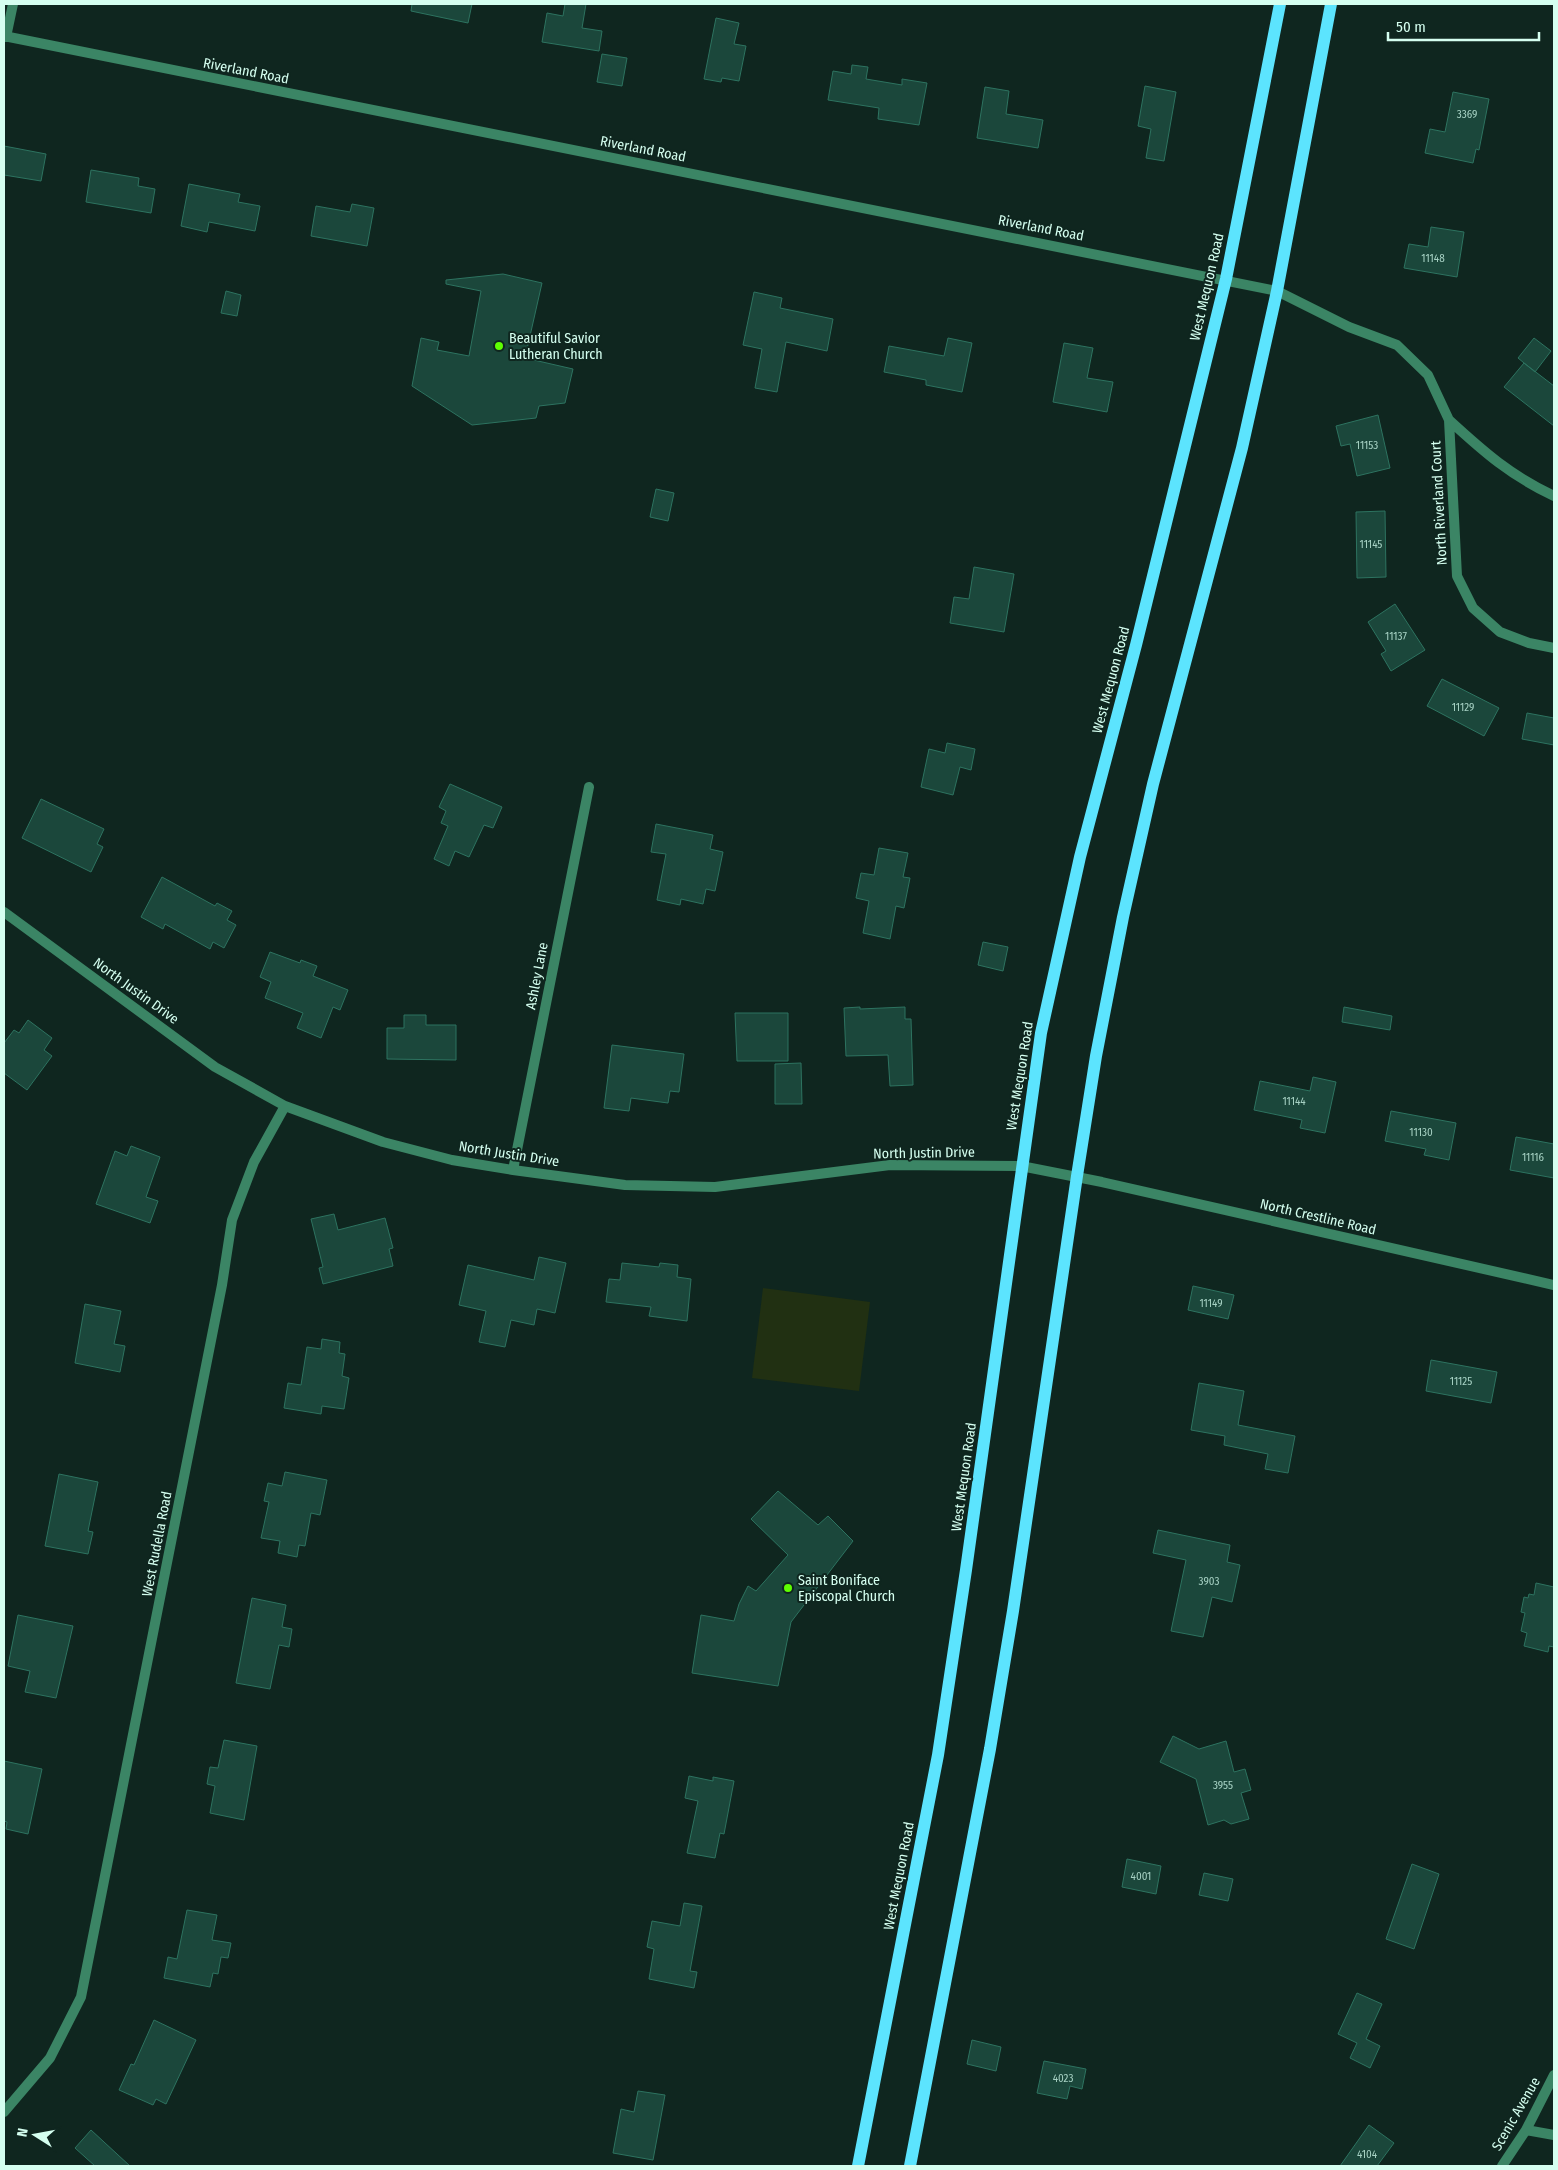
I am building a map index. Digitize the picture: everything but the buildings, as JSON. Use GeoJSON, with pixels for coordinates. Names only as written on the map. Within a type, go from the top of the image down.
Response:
{"type":"FeatureCollection","features":[{"type":"Feature","properties":{"kind":"main road","name":"West Mequon Road"},"geometry":{"type":"LineString","coordinates":[[858,2166],[938,1755],[966,1570],[1041,1033],[1080,857],[1136,645],[1226,279],[1280,4]]}},
{"type":"Feature","properties":{"kind":"main road"},"geometry":{"type":"LineString","coordinates":[[910,2166],[1012,1620],[1096,1056],[1125,907],[1154,784],[1235,478],[1277,291],[1331,4]]}},
{"type":"Feature","properties":{"kind":"street"},"geometry":{"type":"LineString","coordinates":[[5,36],[13,4]]}},
{"type":"Feature","properties":{"kind":"street","name":"Riverland Road"},"geometry":{"type":"LineString","coordinates":[[5,36],[1226,279],[1277,291]]}},
{"type":"Feature","properties":{"kind":"street","name":"North Riverland Court"},"geometry":{"type":"LineString","coordinates":[[1277,291],[1349,327],[1397,345],[1428,375],[1449,420],[1457,576],[1473,608],[1500,632],[1554,648]]}},
{"type":"Feature","properties":{"kind":"street","name":"North Riverland Court"},"geometry":{"type":"LineString","coordinates":[[1449,420],[1494,461],[1525,482],[1554,496]]}},
{"type":"Feature","properties":{"kind":"street","name":"Ashley Lane"},"geometry":{"type":"LineString","coordinates":[[513,1170],[589,787]]}},
{"type":"Feature","properties":{"kind":"street","name":"North Justin Drive"},"geometry":{"type":"LineString","coordinates":[[4,912],[215,1067],[285,1106],[383,1142],[452,1160],[625,1185],[715,1187],[890,1165],[1021,1166],[1077,1176]]}},
{"type":"Feature","properties":{"kind":"street","name":"West Rudella Road"},"geometry":{"type":"LineString","coordinates":[[4,2112],[50,2058],[81,1997],[222,1285],[232,1220],[254,1162],[285,1106]]}},
{"type":"Feature","properties":{"kind":"street","name":"North Crestline Road"},"geometry":{"type":"LineString","coordinates":[[1077,1176],[1554,1286]]}},
{"type":"Feature","properties":{"kind":"street","name":"Scenic Avenue"},"geometry":{"type":"LineString","coordinates":[[1502,2166],[1526,2130],[1554,2075]]}},
{"type":"Feature","properties":{"kind":"street"},"geometry":{"type":"LineString","coordinates":[[1526,2130],[1554,2135]]}},
{"type":"Feature","properties":{"kind":"green space"},"geometry":{"type":"Polygon","coordinates":[[[763,1288],[870,1302],[859,1391],[752,1378],[763,1288]]]}},
{"type":"Feature","properties":{"kind":"place","name":"Beautiful Savior Lutheran Church"},"geometry":{"type":"Point","coordinates":[499,346]}},
{"type":"Feature","properties":{"kind":"place","name":"Saint Boniface Episcopal Church"},"geometry":{"type":"Point","coordinates":[788,1588]}}]}
